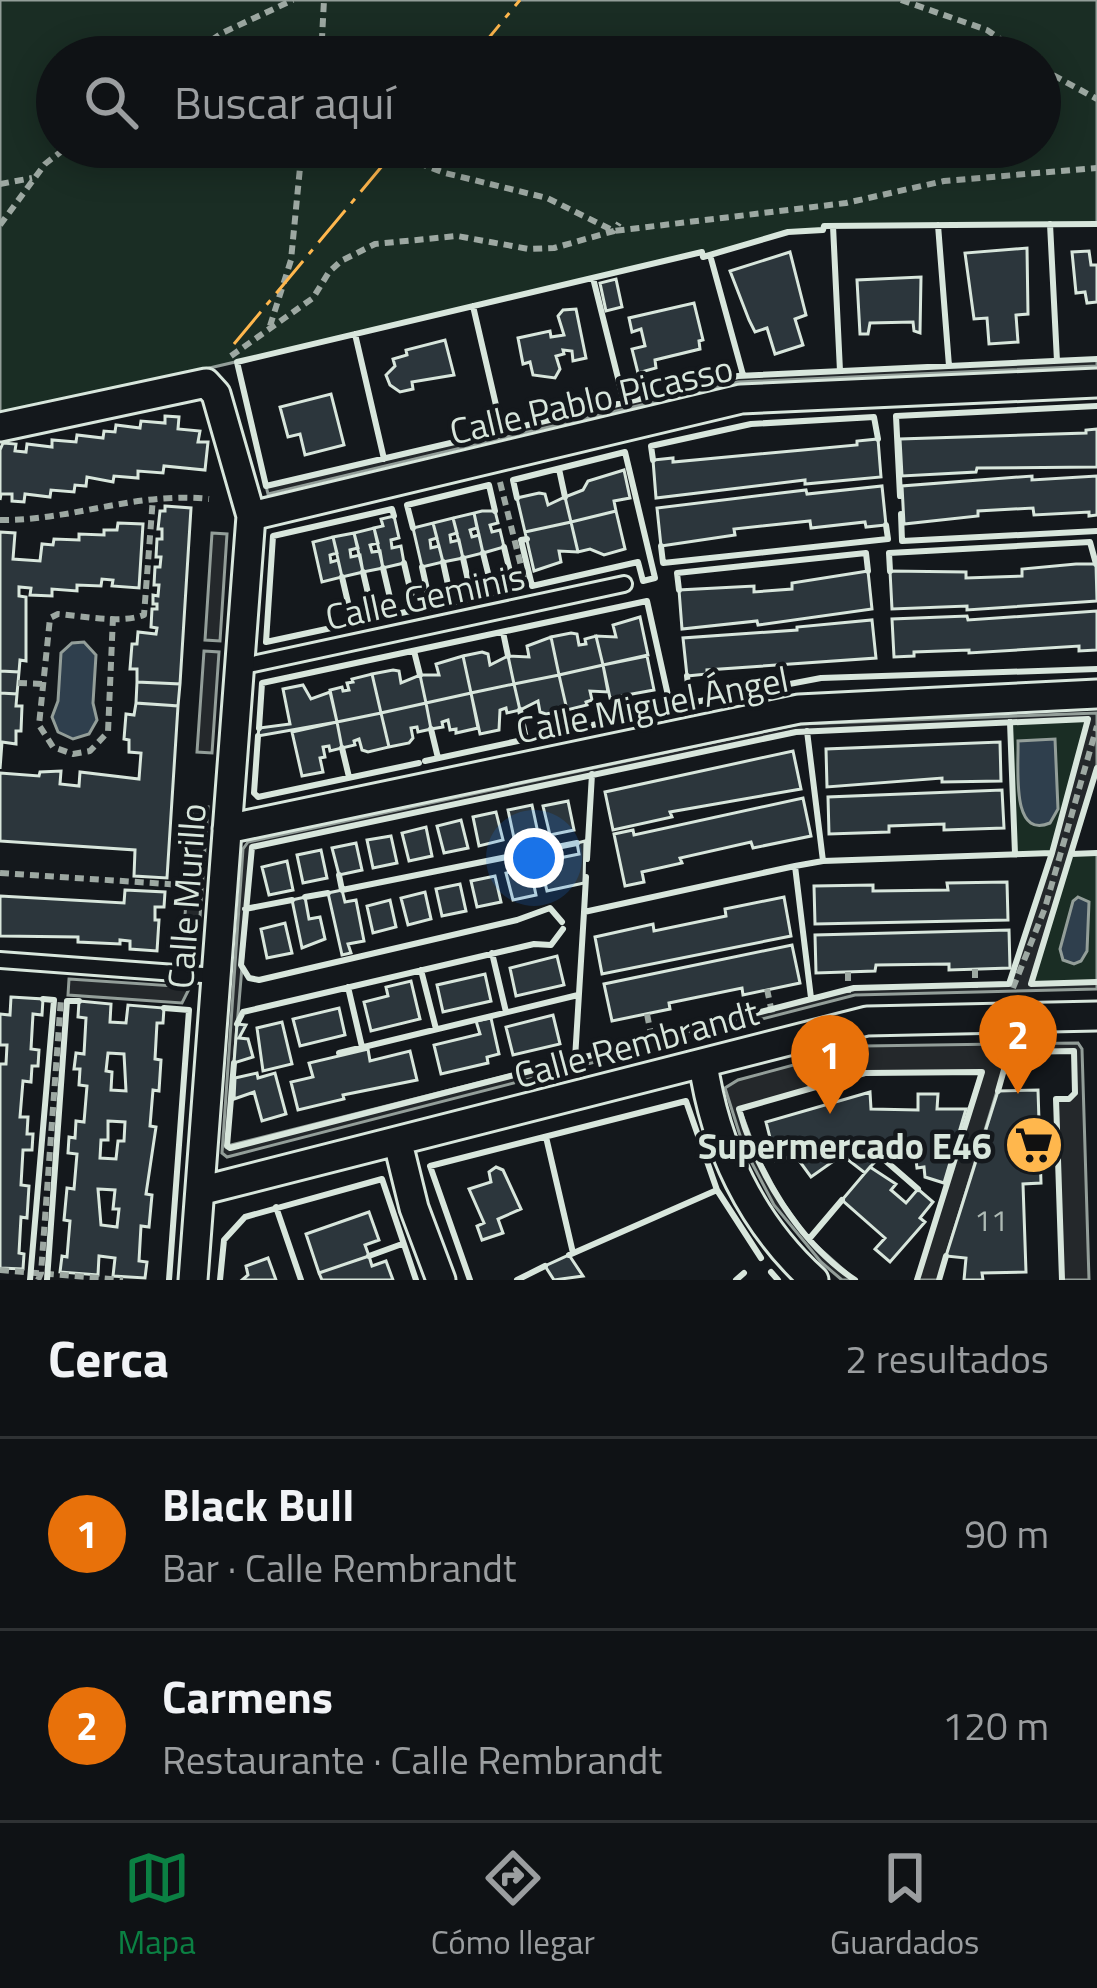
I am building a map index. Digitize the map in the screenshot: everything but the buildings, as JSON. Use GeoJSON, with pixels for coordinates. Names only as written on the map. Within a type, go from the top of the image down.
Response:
{"type":"FeatureCollection","features":[{"type":"Feature","properties":{"kind":"street"},"geometry":{"type":"LineString","coordinates":[[0,427],[206,383],[217,394],[251,516]]}},
{"type":"Feature","properties":{"kind":"street","name":"Calle Pablo Picasso"},"geometry":{"type":"LineString","coordinates":[[251,516],[741,399],[1097,383]]}},
{"type":"Feature","properties":{"kind":"street","name":"Calle Murillo"},"geometry":{"type":"LineString","coordinates":[[194,1280],[251,516]]}},
{"type":"Feature","properties":{"kind":"street","name":"Calle Miguel Ángel"},"geometry":{"type":"LineString","coordinates":[[227,829],[799,710],[1097,694]]}},
{"type":"Feature","properties":{"kind":"street","name":"Calle Rembrandt"},"geometry":{"type":"LineString","coordinates":[[200,1191],[867,1021],[1097,1016]]}},
{"type":"Feature","properties":{"kind":"street"},"geometry":{"type":"LineString","coordinates":[[703,1063],[715,1122],[737,1178],[769,1230],[814,1280]]}},
{"type":"Feature","properties":{"kind":"street"},"geometry":{"type":"LineString","coordinates":[[398,1143],[414,1208],[441,1280]]}},
{"type":"Feature","properties":{"kind":"lane","name":"Calle Geminis"},"geometry":{"type":"LineString","coordinates":[[239,667],[624,584]]}},
{"type":"Feature","properties":{"kind":"lane"},"geometry":{"type":"LineString","coordinates":[[0,960],[216,976]]}},
{"type":"Feature","properties":{"kind":"path"},"geometry":{"type":"LineString","coordinates":[[218,36],[293,0]]}},
{"type":"Feature","properties":{"kind":"path"},"geometry":{"type":"LineString","coordinates":[[322,36],[324,0]]}},
{"type":"Feature","properties":{"kind":"path"},"geometry":{"type":"LineString","coordinates":[[901,0],[996,36]]}},
{"type":"Feature","properties":{"kind":"path"},"geometry":{"type":"LineString","coordinates":[[1061,79],[1097,99]]}},
{"type":"Feature","properties":{"kind":"path"},"geometry":{"type":"LineString","coordinates":[[231,356],[313,298],[341,261],[375,244],[457,236],[529,249],[554,248],[617,227],[846,203],[944,181],[1097,167]]}},
{"type":"Feature","properties":{"kind":"path"},"geometry":{"type":"LineString","coordinates":[[0,225],[44,168]]}},
{"type":"Feature","properties":{"kind":"path"},"geometry":{"type":"LineString","coordinates":[[268,329],[277,314],[291,260],[300,168]]}},
{"type":"Feature","properties":{"kind":"path"},"geometry":{"type":"LineString","coordinates":[[432,168],[547,198],[617,227]]}},
{"type":"Feature","properties":{"kind":"path"},"geometry":{"type":"LineString","coordinates":[[0,184],[34,177]]}},
{"type":"Feature","properties":{"kind":"path"},"geometry":{"type":"LineString","coordinates":[[499,479],[527,590]]}},
{"type":"Feature","properties":{"kind":"path"},"geometry":{"type":"LineString","coordinates":[[0,520],[47,518],[153,497],[209,499]]}},
{"type":"Feature","properties":{"kind":"path"},"geometry":{"type":"LineString","coordinates":[[113,617],[107,700],[111,721],[100,743],[74,754],[48,742],[38,725],[50,618],[58,614],[144,616],[153,497]]}},
{"type":"Feature","properties":{"kind":"path"},"geometry":{"type":"LineString","coordinates":[[18,682],[45,685]]}},
{"type":"Feature","properties":{"kind":"path"},"geometry":{"type":"LineString","coordinates":[[1013,988],[1045,908],[1097,727]]}},
{"type":"Feature","properties":{"kind":"path"},"geometry":{"type":"LineString","coordinates":[[0,873],[183,885]]}},
{"type":"Feature","properties":{"kind":"path"},"geometry":{"type":"LineString","coordinates":[[975,969],[975,988]]}},
{"type":"Feature","properties":{"kind":"path"},"geometry":{"type":"LineString","coordinates":[[848,972],[848,994]]}},
{"type":"Feature","properties":{"kind":"path"},"geometry":{"type":"LineString","coordinates":[[767,989],[772,1013]]}},
{"type":"Feature","properties":{"kind":"path"},"geometry":{"type":"LineString","coordinates":[[39,1276],[61,998]]}},
{"type":"Feature","properties":{"kind":"path"},"geometry":{"type":"LineString","coordinates":[[647,1014],[653,1043]]}},
{"type":"Feature","properties":{"kind":"path"},"geometry":{"type":"LineString","coordinates":[[0,1270],[123,1280]]}},
{"type":"Feature","properties":{"kind":"green space"},"geometry":{"type":"Polygon","coordinates":[[[0,0],[1097,0],[1097,224],[825,226],[703,257],[701,253],[0,417],[0,0]]]}},
{"type":"Feature","properties":{"kind":"green space"},"geometry":{"type":"Polygon","coordinates":[[[1088,719],[1052,853],[1015,854],[1010,722],[1088,719]]]}},
{"type":"Feature","properties":{"kind":"green space"},"geometry":{"type":"Polygon","coordinates":[[[1097,853],[1097,982],[1031,984],[1071,854],[1097,853]]]}},
{"type":"Feature","properties":{"kind":"shaded area"},"geometry":{"type":"Polygon","coordinates":[[[1097,359],[1097,366],[738,382],[268,494],[266,486],[738,376],[1097,359]]]}},
{"type":"Feature","properties":{"kind":"shaded area"},"geometry":{"type":"Polygon","coordinates":[[[212,533],[227,534],[220,641],[205,640],[212,533]]]}},
{"type":"Feature","properties":{"kind":"shaded area"},"geometry":{"type":"Polygon","coordinates":[[[204,651],[219,652],[212,753],[197,752],[204,651]]]}},
{"type":"Feature","properties":{"kind":"shaded area"},"geometry":{"type":"Polygon","coordinates":[[[1097,713],[1097,768],[1032,983],[1097,982],[1097,989],[855,995],[227,1157],[222,1153],[243,849],[248,842],[799,724],[1097,713]],[[1088,719],[796,732],[252,847],[227,1146],[854,988],[1009,983],[1052,853],[1088,719]]]}},
{"type":"Feature","properties":{"kind":"shaded area"},"geometry":{"type":"Polygon","coordinates":[[[193,806],[208,807],[199,930],[184,929],[193,806]]]}},
{"type":"Feature","properties":{"kind":"shaded area"},"geometry":{"type":"Polygon","coordinates":[[[69,979],[190,987],[182,1003],[68,995],[69,979]]]}},
{"type":"Feature","properties":{"kind":"shaded area"},"geometry":{"type":"Polygon","coordinates":[[[1078,1043],[1082,1049],[1089,1280],[1062,1280],[1056,1099],[1069,1099],[1075,1093],[1074,1051],[1009,1052],[939,1280],[917,1280],[981,1072],[865,1073],[740,1109],[779,1197],[809,1239],[855,1280],[842,1280],[821,1262],[774,1205],[744,1148],[725,1088],[738,1080],[864,1046],[1078,1043]]]}},
{"type":"Feature","properties":{"kind":"water"},"geometry":{"type":"Polygon","coordinates":[[[84,642],[96,655],[93,703],[97,720],[89,734],[73,739],[58,732],[52,717],[58,701],[61,653],[72,643],[84,642]]]}},
{"type":"Feature","properties":{"kind":"water"},"geometry":{"type":"Polygon","coordinates":[[[1055,739],[1058,809],[1050,823],[1037,825],[1028,821],[1019,798],[1018,741],[1055,739]]]}},
{"type":"Feature","properties":{"kind":"water"},"geometry":{"type":"Polygon","coordinates":[[[1078,897],[1089,902],[1087,951],[1074,964],[1063,960],[1060,949],[1078,897]]]}},
{"type":"Feature","properties":{"kind":"wall"},"geometry":{"type":"LineString","coordinates":[[1050,224],[1057,361]]}},
{"type":"Feature","properties":{"kind":"wall"},"geometry":{"type":"LineString","coordinates":[[1097,224],[824,226],[823,230],[788,232],[703,257],[702,252],[237,362],[266,486],[738,376],[1097,359]]}},
{"type":"Feature","properties":{"kind":"wall"},"geometry":{"type":"LineString","coordinates":[[938,225],[949,366]]}},
{"type":"Feature","properties":{"kind":"wall"},"geometry":{"type":"LineString","coordinates":[[833,226],[840,371]]}},
{"type":"Feature","properties":{"kind":"wall"},"geometry":{"type":"LineString","coordinates":[[710,255],[743,375]]}},
{"type":"Feature","properties":{"kind":"wall"},"geometry":{"type":"LineString","coordinates":[[593,278],[624,402]]}},
{"type":"Feature","properties":{"kind":"wall"},"geometry":{"type":"LineString","coordinates":[[473,306],[502,431]]}},
{"type":"Feature","properties":{"kind":"wall"},"geometry":{"type":"LineString","coordinates":[[355,334],[384,459]]}},
{"type":"Feature","properties":{"kind":"wall"},"geometry":{"type":"LineString","coordinates":[[900,496],[896,416],[1097,406]]}},
{"type":"Feature","properties":{"kind":"wall"},"geometry":{"type":"LineString","coordinates":[[653,460],[651,446],[751,424],[874,417],[878,439]]}},
{"type":"Feature","properties":{"kind":"wall"},"geometry":{"type":"LineString","coordinates":[[517,498],[513,480],[625,452],[655,578],[643,581],[638,562],[532,586],[521,540],[527,539]]}},
{"type":"Feature","properties":{"kind":"wall"},"geometry":{"type":"LineString","coordinates":[[559,469],[565,497]]}},
{"type":"Feature","properties":{"kind":"wall"},"geometry":{"type":"LineString","coordinates":[[413,528],[407,505],[489,485],[495,511]]}},
{"type":"Feature","properties":{"kind":"wall"},"geometry":{"type":"LineString","coordinates":[[394,516],[392,509],[273,536],[266,642],[415,610],[404,563]]}},
{"type":"Feature","properties":{"kind":"wall"},"geometry":{"type":"LineString","coordinates":[[901,514],[902,541],[1097,531]]}},
{"type":"Feature","properties":{"kind":"wall"},"geometry":{"type":"LineString","coordinates":[[661,546],[663,563],[888,539],[886,525]]}},
{"type":"Feature","properties":{"kind":"wall"},"geometry":{"type":"LineString","coordinates":[[890,571],[889,553],[1090,542],[1096,564]]}},
{"type":"Feature","properties":{"kind":"wall"},"geometry":{"type":"LineString","coordinates":[[422,567],[431,608],[514,588],[504,547]]}},
{"type":"Feature","properties":{"kind":"wall"},"geometry":{"type":"LineString","coordinates":[[483,553],[493,593]]}},
{"type":"Feature","properties":{"kind":"wall"},"geometry":{"type":"LineString","coordinates":[[679,590],[677,573],[866,553],[868,571]]}},
{"type":"Feature","properties":{"kind":"wall"},"geometry":{"type":"LineString","coordinates":[[463,558],[472,598]]}},
{"type":"Feature","properties":{"kind":"wall"},"geometry":{"type":"LineString","coordinates":[[443,562],[452,603]]}},
{"type":"Feature","properties":{"kind":"wall"},"geometry":{"type":"LineString","coordinates":[[383,568],[394,615]]}},
{"type":"Feature","properties":{"kind":"wall"},"geometry":{"type":"LineString","coordinates":[[363,572],[374,619]]}},
{"type":"Feature","properties":{"kind":"wall"},"geometry":{"type":"LineString","coordinates":[[342,577],[353,624]]}},
{"type":"Feature","properties":{"kind":"wall"},"geometry":{"type":"LineString","coordinates":[[259,728],[262,683],[647,601],[671,709],[603,723]]}},
{"type":"Feature","properties":{"kind":"wall"},"geometry":{"type":"LineString","coordinates":[[503,632],[508,656]]}},
{"type":"Feature","properties":{"kind":"wall"},"geometry":{"type":"LineString","coordinates":[[414,651],[420,675]]}},
{"type":"Feature","properties":{"kind":"wall"},"geometry":{"type":"LineString","coordinates":[[687,676],[690,703],[821,678],[1097,669]]}},
{"type":"Feature","properties":{"kind":"wall"},"geometry":{"type":"LineString","coordinates":[[520,710],[526,739]]}},
{"type":"Feature","properties":{"kind":"wall"},"geometry":{"type":"LineString","coordinates":[[234,1063],[230,1148],[854,988],[1009,984],[1052,853],[1088,719],[796,732],[252,847],[241,965],[249,978],[259,980],[517,920],[550,908],[562,922]]}},
{"type":"Feature","properties":{"kind":"wall"},"geometry":{"type":"LineString","coordinates":[[1010,722],[1015,854]]}},
{"type":"Feature","properties":{"kind":"wall"},"geometry":{"type":"LineString","coordinates":[[425,761],[597,724]]}},
{"type":"Feature","properties":{"kind":"wall"},"geometry":{"type":"LineString","coordinates":[[431,729],[438,758]]}},
{"type":"Feature","properties":{"kind":"wall"},"geometry":{"type":"LineString","coordinates":[[807,731],[823,861],[1052,853]]}},
{"type":"Feature","properties":{"kind":"wall"},"geometry":{"type":"LineString","coordinates":[[258,736],[254,793],[258,797],[419,763]]}},
{"type":"Feature","properties":{"kind":"wall"},"geometry":{"type":"LineString","coordinates":[[342,748],[349,777]]}},
{"type":"Feature","properties":{"kind":"wall"},"geometry":{"type":"LineString","coordinates":[[1097,768],[1031,984],[1097,982]]}},
{"type":"Feature","properties":{"kind":"wall"},"geometry":{"type":"LineString","coordinates":[[587,859],[592,774]]}},
{"type":"Feature","properties":{"kind":"wall"},"geometry":{"type":"LineString","coordinates":[[339,875],[342,890],[577,843]]}},
{"type":"Feature","properties":{"kind":"wall"},"geometry":{"type":"LineString","coordinates":[[1071,854],[1097,853]]}},
{"type":"Feature","properties":{"kind":"wall"},"geometry":{"type":"LineString","coordinates":[[811,998],[795,866],[823,861]]}},
{"type":"Feature","properties":{"kind":"wall"},"geometry":{"type":"LineString","coordinates":[[586,877],[584,912],[795,866]]}},
{"type":"Feature","properties":{"kind":"wall"},"geometry":{"type":"LineString","coordinates":[[305,897],[328,893]]}},
{"type":"Feature","properties":{"kind":"wall"},"geometry":{"type":"LineString","coordinates":[[245,909],[292,900]]}},
{"type":"Feature","properties":{"kind":"wall"},"geometry":{"type":"LineString","coordinates":[[575,1059],[584,912]]}},
{"type":"Feature","properties":{"kind":"wall"},"geometry":{"type":"LineString","coordinates":[[237,1024],[243,1012],[534,944],[551,945],[563,929]]}},
{"type":"Feature","properties":{"kind":"wall"},"geometry":{"type":"LineString","coordinates":[[492,953],[506,1012]]}},
{"type":"Feature","properties":{"kind":"wall"},"geometry":{"type":"LineString","coordinates":[[421,970],[436,1029]]}},
{"type":"Feature","properties":{"kind":"wall"},"geometry":{"type":"LineString","coordinates":[[348,987],[362,1047]]}},
{"type":"Feature","properties":{"kind":"wall"},"geometry":{"type":"LineString","coordinates":[[339,1053],[578,995]]}},
{"type":"Feature","properties":{"kind":"wall"},"geometry":{"type":"LineString","coordinates":[[30,1280],[54,1000],[43,999]]}},
{"type":"Feature","properties":{"kind":"wall"},"geometry":{"type":"LineString","coordinates":[[47,1280],[67,1001],[79,1001]]}},
{"type":"Feature","properties":{"kind":"wall"},"geometry":{"type":"LineString","coordinates":[[164,1008],[189,1010],[169,1280]]}},
{"type":"Feature","properties":{"kind":"wall"},"geometry":{"type":"LineString","coordinates":[[998,1091],[1009,1052],[1074,1051],[1075,1093],[1069,1099],[1056,1099],[1062,1280]]}},
{"type":"Feature","properties":{"kind":"wall"},"geometry":{"type":"LineString","coordinates":[[855,1280],[816,1247],[783,1205],[757,1158],[739,1109],[865,1073],[982,1072],[917,1280]]}},
{"type":"Feature","properties":{"kind":"wall"},"geometry":{"type":"LineString","coordinates":[[470,1280],[430,1166],[686,1101],[717,1190],[761,1258]]}},
{"type":"Feature","properties":{"kind":"wall"},"geometry":{"type":"LineString","coordinates":[[546,1137],[573,1253]]}},
{"type":"Feature","properties":{"kind":"wall"},"geometry":{"type":"LineString","coordinates":[[880,1156],[918,1189]]}},
{"type":"Feature","properties":{"kind":"wall"},"geometry":{"type":"LineString","coordinates":[[220,1280],[224,1240],[245,1217],[382,1179],[416,1280]]}},
{"type":"Feature","properties":{"kind":"wall"},"geometry":{"type":"LineString","coordinates":[[569,1255],[717,1190]]}},
{"type":"Feature","properties":{"kind":"wall"},"geometry":{"type":"LineString","coordinates":[[809,1239],[842,1200]]}},
{"type":"Feature","properties":{"kind":"wall"},"geometry":{"type":"LineString","coordinates":[[276,1207],[301,1280]]}},
{"type":"Feature","properties":{"kind":"wall"},"geometry":{"type":"LineString","coordinates":[[369,1256],[402,1244]]}},
{"type":"Feature","properties":{"kind":"wall"},"geometry":{"type":"LineString","coordinates":[[939,1280],[946,1256]]}},
{"type":"Feature","properties":{"kind":"wall"},"geometry":{"type":"LineString","coordinates":[[517,1280],[545,1266]]}},
{"type":"Feature","properties":{"kind":"wall"},"geometry":{"type":"LineString","coordinates":[[771,1272],[778,1280]]}},
{"type":"Feature","properties":{"kind":"wall"},"geometry":{"type":"LineString","coordinates":[[736,1280],[744,1273]]}},
{"type":"Feature","properties":{"kind":"power"},"geometry":{"type":"LineString","coordinates":[[490,36],[520,0]]}},
{"type":"Feature","properties":{"kind":"power"},"geometry":{"type":"LineString","coordinates":[[234,344],[381,168]]}},
{"type":"Feature","properties":{"kind":"place","name":"Carmens"},"geometry":{"type":"Point","coordinates":[1018,1094]}},
{"type":"Feature","properties":{"kind":"place","name":"Black Bull"},"geometry":{"type":"Point","coordinates":[830,1114]}},
{"type":"Feature","properties":{"kind":"place","name":"Supermercado E46"},"geometry":{"type":"Point","coordinates":[1034,1145]}}]}
